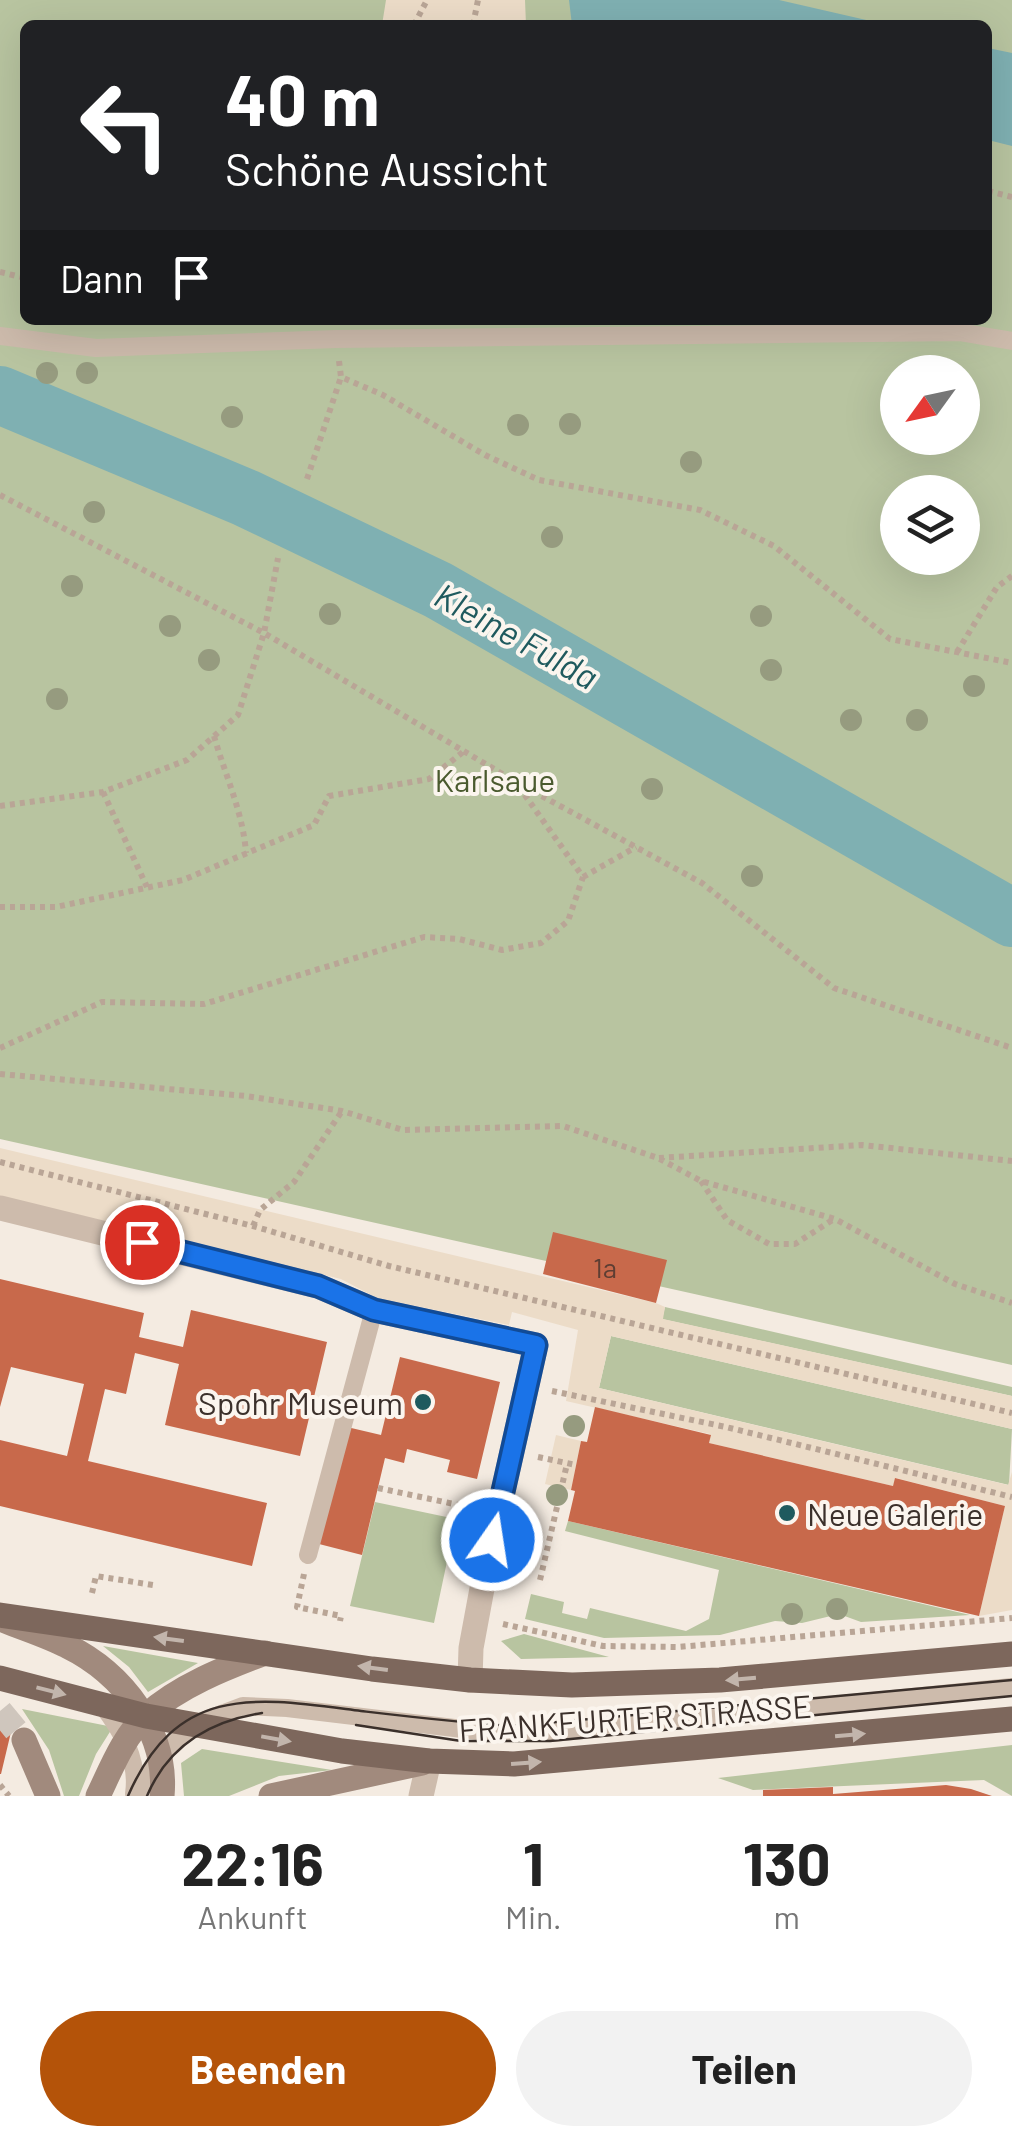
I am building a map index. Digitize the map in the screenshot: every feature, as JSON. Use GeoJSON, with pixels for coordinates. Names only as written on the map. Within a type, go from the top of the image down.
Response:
{"type":"FeatureCollection","features":[{"type":"Feature","properties":{"kind":"main road","name":"FRANKFURTER STRASSE"},"geometry":{"type":"LineString","coordinates":[[0,1616],[470,1680],[572,1684],[720,1680],[1012,1654]]}},
{"type":"Feature","properties":{"kind":"main road","name":"FRANKFURTER STRASSE"},"geometry":{"type":"LineString","coordinates":[[0,1616],[67,1646],[97,1665],[146,1716]]}},
{"type":"Feature","properties":{"kind":"main road"},"geometry":{"type":"LineString","coordinates":[[98,1796],[126,1743],[146,1716],[213,1674],[265,1652]]}},
{"type":"Feature","properties":{"kind":"main road","name":"FRANKFURTER STRASSE"},"geometry":{"type":"LineString","coordinates":[[0,1678],[146,1716],[342,1751],[428,1761],[514,1764],[1012,1718]]}},
{"type":"Feature","properties":{"kind":"main road"},"geometry":{"type":"LineString","coordinates":[[146,1716],[158,1760],[162,1796]]}},
{"type":"Feature","properties":{"kind":"main road"},"geometry":{"type":"LineString","coordinates":[[24,1740],[48,1796]]}},
{"type":"Feature","properties":{"kind":"main road"},"geometry":{"type":"LineString","coordinates":[[271,1796],[428,1761]]}},
{"type":"Feature","properties":{"kind":"street"},"geometry":{"type":"LineString","coordinates":[[0,1208],[318,1286],[374,1310],[536,1345],[471,1648],[470,1680]]}},
{"type":"Feature","properties":{"kind":"street"},"geometry":{"type":"LineString","coordinates":[[421,1796],[428,1761]]}},
{"type":"Feature","properties":{"kind":"lane"},"geometry":{"type":"LineString","coordinates":[[0,336],[96,348],[336,339],[959,332],[1012,341]]}},
{"type":"Feature","properties":{"kind":"lane"},"geometry":{"type":"LineString","coordinates":[[308,1555],[374,1310]]}},
{"type":"Feature","properties":{"kind":"lane"},"geometry":{"type":"LineString","coordinates":[[135,1796],[158,1760],[196,1724],[243,1706],[496,1734],[553,1733],[1012,1687]]}},
{"type":"Feature","properties":{"kind":"lane"},"geometry":{"type":"LineString","coordinates":[[101,1704],[122,1731],[136,1777],[135,1796]]}},
{"type":"Feature","properties":{"kind":"path"},"geometry":{"type":"LineString","coordinates":[[307,479],[341,377],[336,339]]}},
{"type":"Feature","properties":{"kind":"path"},"geometry":{"type":"LineString","coordinates":[[341,377],[382,395],[484,455],[539,480],[700,510],[774,546],[890,639],[1012,663]]}},
{"type":"Feature","properties":{"kind":"path"},"geometry":{"type":"LineString","coordinates":[[0,495],[264,632],[463,752],[702,884],[834,988],[1012,1048]]}},
{"type":"Feature","properties":{"kind":"path"},"geometry":{"type":"LineString","coordinates":[[0,806],[103,792],[187,760],[214,736],[238,714],[264,632],[278,558]]}},
{"type":"Feature","properties":{"kind":"path"},"geometry":{"type":"LineString","coordinates":[[957,652],[997,588],[1012,576]]}},
{"type":"Feature","properties":{"kind":"path"},"geometry":{"type":"LineString","coordinates":[[214,736],[228,787],[244,822],[246,852]]}},
{"type":"Feature","properties":{"kind":"path"},"geometry":{"type":"LineString","coordinates":[[0,907],[56,907],[183,880],[314,825],[328,796],[429,778],[463,752]]}},
{"type":"Feature","properties":{"kind":"path"},"geometry":{"type":"LineString","coordinates":[[516,782],[583,877]]}},
{"type":"Feature","properties":{"kind":"path"},"geometry":{"type":"LineString","coordinates":[[103,792],[147,888]]}},
{"type":"Feature","properties":{"kind":"path"},"geometry":{"type":"LineString","coordinates":[[0,1048],[102,1002],[204,1004],[424,937],[459,939],[502,950],[542,944],[568,921],[583,877],[636,847]]}},
{"type":"Feature","properties":{"kind":"path"},"geometry":{"type":"LineString","coordinates":[[0,1074],[246,1096],[342,1111],[403,1130],[562,1126],[658,1158],[701,1180],[835,1219],[955,1284],[1012,1302]]}},
{"type":"Feature","properties":{"kind":"path"},"geometry":{"type":"LineString","coordinates":[[253,1226],[260,1210],[294,1182],[342,1111]]}},
{"type":"Feature","properties":{"kind":"path"},"geometry":{"type":"LineString","coordinates":[[658,1158],[862,1145],[1012,1161]]}},
{"type":"Feature","properties":{"kind":"path"},"geometry":{"type":"LineString","coordinates":[[0,1162],[253,1226],[389,1266],[1012,1413]]}},
{"type":"Feature","properties":{"kind":"path"},"geometry":{"type":"LineString","coordinates":[[701,1180],[728,1220],[769,1244],[794,1244],[835,1219]]}},
{"type":"Feature","properties":{"kind":"path"},"geometry":{"type":"LineString","coordinates":[[526,1385],[726,1428],[1012,1497]]}},
{"type":"Feature","properties":{"kind":"path"},"geometry":{"type":"LineString","coordinates":[[540,1580],[572,1464],[550,1460]]}},
{"type":"Feature","properties":{"kind":"path"},"geometry":{"type":"LineString","coordinates":[[378,1488],[498,1514]]}},
{"type":"Feature","properties":{"kind":"path"},"geometry":{"type":"LineString","coordinates":[[308,1555],[297,1607],[341,1616],[340,1621]]}},
{"type":"Feature","properties":{"kind":"path"},"geometry":{"type":"LineString","coordinates":[[92,1593],[96,1576],[153,1585]]}},
{"type":"Feature","properties":{"kind":"path"},"geometry":{"type":"LineString","coordinates":[[471,1648],[506,1622],[604,1646],[678,1647],[1012,1618]]}},
{"type":"Feature","properties":{"kind":"path"},"geometry":{"type":"LineString","coordinates":[[0,1785],[9,1796]]}},
{"type":"Feature","properties":{"kind":"green space","name":"Karlsaue"},"geometry":{"type":"Polygon","coordinates":[[[0,0],[1012,0],[1012,1365],[0,1139],[0,0]]]}},
{"type":"Feature","properties":{"kind":"green space"},"geometry":{"type":"Polygon","coordinates":[[[665,1307],[1012,1387],[1012,1396],[662,1319],[665,1307]]]}},
{"type":"Feature","properties":{"kind":"green space"},"geometry":{"type":"Polygon","coordinates":[[[611,1336],[1012,1429],[1009,1485],[599,1388],[611,1336]]]}},
{"type":"Feature","properties":{"kind":"green space"},"geometry":{"type":"Polygon","coordinates":[[[375,1502],[456,1519],[434,1623],[350,1606],[375,1502]]]}},
{"type":"Feature","properties":{"kind":"green space"},"geometry":{"type":"Polygon","coordinates":[[[568,1521],[970,1615],[861,1622],[839,1614],[802,1623],[775,1621],[720,1635],[604,1638],[525,1619],[531,1594],[564,1602],[562,1613],[587,1619],[590,1608],[686,1631],[709,1619],[719,1570],[565,1531],[568,1521]]]}},
{"type":"Feature","properties":{"kind":"green space"},"geometry":{"type":"Polygon","coordinates":[[[524,1634],[609,1657],[521,1659],[501,1641],[524,1634]]]}},
{"type":"Feature","properties":{"kind":"green space"},"geometry":{"type":"Polygon","coordinates":[[[103,1646],[198,1663],[148,1692],[129,1667],[103,1646]]]}},
{"type":"Feature","properties":{"kind":"green space"},"geometry":{"type":"Polygon","coordinates":[[[22,1709],[113,1727],[96,1754],[79,1796],[64,1796],[49,1750],[22,1709]]]}},
{"type":"Feature","properties":{"kind":"green space"},"geometry":{"type":"Polygon","coordinates":[[[1012,1745],[1012,1796],[984,1780],[753,1790],[718,1778],[1012,1745]]]}},
{"type":"Feature","properties":{"kind":"green space"},"geometry":{"type":"Polygon","coordinates":[[[202,1749],[332,1770],[279,1776],[229,1796],[184,1796],[181,1763],[202,1749]]]}},
{"type":"Feature","properties":{"kind":"shaded area"},"geometry":{"type":"Polygon","coordinates":[[[386,0],[525,0],[526,20],[383,20],[386,0]]]}},
{"type":"Feature","properties":{"kind":"shaded area"},"geometry":{"type":"Polygon","coordinates":[[[0,1148],[656,1303],[665,1307],[663,1319],[1012,1396],[1012,1429],[611,1336],[599,1388],[1008,1485],[1012,1472],[1012,1610],[979,1616],[1005,1506],[896,1478],[893,1486],[709,1443],[710,1434],[566,1401],[578,1330],[512,1312],[509,1325],[377,1298],[341,1279],[0,1196],[0,1148]]]}},
{"type":"Feature","properties":{"kind":"shaded area"},"geometry":{"type":"Polygon","coordinates":[[[556,1435],[581,1441],[571,1490],[545,1484],[556,1435]]]}},
{"type":"Feature","properties":{"kind":"water"},"geometry":{"type":"Polygon","coordinates":[[[569,0],[779,0],[866,20],[571,20],[569,0]]]}},
{"type":"Feature","properties":{"kind":"water"},"geometry":{"type":"Polygon","coordinates":[[[992,49],[1012,53],[1012,146],[992,141],[992,49]]]}},
{"type":"Feature","properties":{"kind":"building"},"geometry":{"type":"Polygon","coordinates":[[[553,1232],[667,1260],[656,1303],[543,1274],[553,1232]]]}},
{"type":"Feature","properties":{"kind":"building"},"geometry":{"type":"Polygon","coordinates":[[[0,1279],[144,1313],[139,1337],[183,1347],[191,1310],[327,1342],[300,1456],[165,1425],[179,1364],[135,1353],[126,1394],[105,1389],[88,1461],[267,1503],[252,1566],[0,1506],[0,1440],[67,1456],[84,1384],[11,1367],[0,1407],[0,1279]]]}},
{"type":"Feature","properties":{"kind":"building"},"geometry":{"type":"Polygon","coordinates":[[[400,1357],[500,1382],[477,1479],[447,1472],[450,1460],[407,1449],[404,1463],[385,1458],[362,1555],[319,1544],[347,1427],[381,1435],[400,1357]]]}},
{"type":"Feature","properties":{"kind":"building","name":"Neue Galerie"},"geometry":{"type":"Polygon","coordinates":[[[595,1407],[711,1435],[709,1443],[893,1486],[895,1478],[1005,1506],[979,1616],[568,1521],[581,1441],[587,1442],[595,1407]]]}},
{"type":"Feature","properties":{"kind":"building"},"geometry":{"type":"Polygon","coordinates":[[[0,1730],[11,1732],[1,1774],[0,1774],[0,1730]]]}},
{"type":"Feature","properties":{"kind":"building"},"geometry":{"type":"Polygon","coordinates":[[[946,1785],[992,1796],[763,1796],[763,1790],[833,1787],[833,1794],[946,1785]]]}},
{"type":"Feature","properties":{"kind":"waterway","name":"Kleine Fulda"},"geometry":{"type":"LineString","coordinates":[[0,395],[246,498],[438,590],[1012,918]]}},
{"type":"Feature","properties":{"kind":"tunnel"},"geometry":{"type":"LineString","coordinates":[[0,1711],[24,1740]]}},
{"type":"Feature","properties":{"kind":"tram line"},"geometry":{"type":"LineString","coordinates":[[128,1796],[148,1759],[171,1732],[197,1715],[225,1705],[289,1703],[514,1726],[1012,1680]]}},
{"type":"Feature","properties":{"kind":"tram line"},"geometry":{"type":"LineString","coordinates":[[356,1725],[461,1741],[550,1741],[1012,1696]]}},
{"type":"Feature","properties":{"kind":"tram line"},"geometry":{"type":"LineString","coordinates":[[147,1796],[167,1763],[193,1739],[225,1722],[262,1713]]}},
{"type":"Feature","properties":{"kind":"place","name":"Spohr Museum"},"geometry":{"type":"Point","coordinates":[423,1402]}},
{"type":"Feature","properties":{"kind":"place","name":"Neue Galerie"},"geometry":{"type":"Point","coordinates":[787,1513]}},
{"type":"Feature","properties":{"kind":"route"},"geometry":{"type":"LineString","coordinates":[[142,1242],[318,1286],[374,1310],[536,1345],[492,1540]]}}]}
